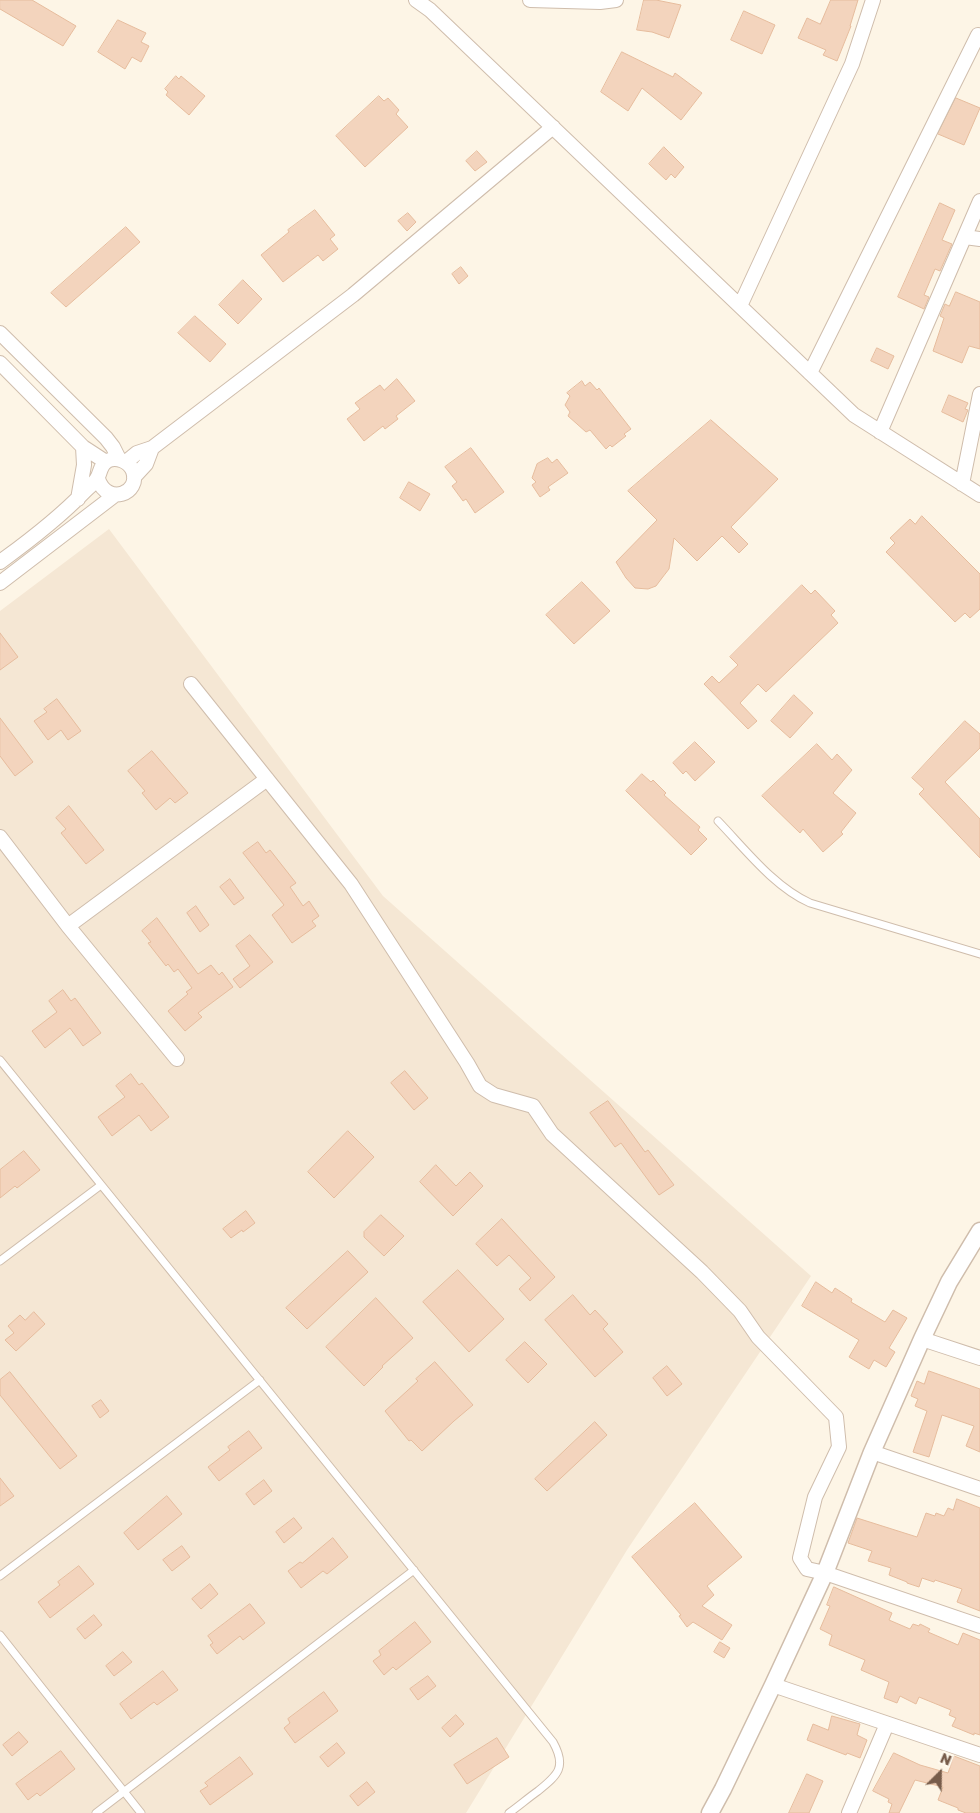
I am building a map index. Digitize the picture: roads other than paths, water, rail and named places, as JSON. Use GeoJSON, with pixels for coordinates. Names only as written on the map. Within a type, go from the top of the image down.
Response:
{"type":"FeatureCollection","features":[{"type":"Feature","properties":{"kind":"street"},"geometry":{"type":"LineString","coordinates":[[416,0],[430,10],[854,415],[980,495]]}},
{"type":"Feature","properties":{"kind":"street"},"geometry":{"type":"LineString","coordinates":[[530,0],[600,2],[616,0]]}},
{"type":"Feature","properties":{"kind":"street"},"geometry":{"type":"LineString","coordinates":[[740,306],[852,64],[873,0]]}},
{"type":"Feature","properties":{"kind":"street"},"geometry":{"type":"LineString","coordinates":[[810,372],[978,35]]}},
{"type":"Feature","properties":{"kind":"street"},"geometry":{"type":"LineString","coordinates":[[115,495],[100,487],[98,479],[101,466],[152,448],[353,296],[553,127]]}},
{"type":"Feature","properties":{"kind":"street"},"geometry":{"type":"LineString","coordinates":[[880,432],[980,201]]}},
{"type":"Feature","properties":{"kind":"street"},"geometry":{"type":"LineString","coordinates":[[965,237],[980,238]]}},
{"type":"Feature","properties":{"kind":"street"},"geometry":{"type":"LineString","coordinates":[[0,332],[106,438],[114,447],[117,461]]}},
{"type":"Feature","properties":{"kind":"street"},"geometry":{"type":"LineString","coordinates":[[0,362],[82,447],[117,461],[133,472],[134,477],[133,483],[126,492],[115,495],[0,583]]}},
{"type":"Feature","properties":{"kind":"street"},"geometry":{"type":"LineString","coordinates":[[962,484],[980,394]]}},
{"type":"Feature","properties":{"kind":"street"},"geometry":{"type":"LineString","coordinates":[[78,499],[84,465],[82,447]]}},
{"type":"Feature","properties":{"kind":"street"},"geometry":{"type":"LineString","coordinates":[[134,477],[146,464],[152,448]]}},
{"type":"Feature","properties":{"kind":"street"},"geometry":{"type":"LineString","coordinates":[[0,562],[78,499],[98,479]]}},
{"type":"Feature","properties":{"kind":"street"},"geometry":{"type":"LineString","coordinates":[[191,684],[351,884],[480,1086],[494,1095],[532,1106],[552,1134],[702,1272],[740,1311],[758,1337],[836,1418],[839,1447],[815,1497],[800,1558],[807,1569],[825,1573],[980,1626]]}},
{"type":"Feature","properties":{"kind":"street"},"geometry":{"type":"LineString","coordinates":[[68,926],[268,780]]}},
{"type":"Feature","properties":{"kind":"street"},"geometry":{"type":"LineString","coordinates":[[0,837],[68,926],[177,1059]]}},
{"type":"Feature","properties":{"kind":"street"},"geometry":{"type":"LineString","coordinates":[[710,1813],[773,1685],[825,1573],[872,1452],[922,1339],[949,1282],[977,1240]]}},
{"type":"Feature","properties":{"kind":"street"},"geometry":{"type":"LineString","coordinates":[[922,1339],[980,1358]]}},
{"type":"Feature","properties":{"kind":"street"},"geometry":{"type":"LineString","coordinates":[[872,1452],[980,1489]]}},
{"type":"Feature","properties":{"kind":"street"},"geometry":{"type":"LineString","coordinates":[[773,1685],[980,1755]]}},
{"type":"Feature","properties":{"kind":"street"},"geometry":{"type":"LineString","coordinates":[[849,1813],[887,1724]]}},
{"type":"Feature","properties":{"kind":"lane"},"geometry":{"type":"LineString","coordinates":[[718,821],[794,896],[810,903],[980,954]]}},
{"type":"Feature","properties":{"kind":"lane"},"geometry":{"type":"LineString","coordinates":[[0,1060],[553,1742],[560,1760],[554,1778],[509,1813]]}},
{"type":"Feature","properties":{"kind":"lane"},"geometry":{"type":"LineString","coordinates":[[0,1261],[101,1185]]}},
{"type":"Feature","properties":{"kind":"lane"},"geometry":{"type":"LineString","coordinates":[[0,1576],[260,1380]]}},
{"type":"Feature","properties":{"kind":"lane"},"geometry":{"type":"LineString","coordinates":[[96,1813],[414,1570]]}},
{"type":"Feature","properties":{"kind":"lane"},"geometry":{"type":"LineString","coordinates":[[0,1635],[141,1813]]}}]}
